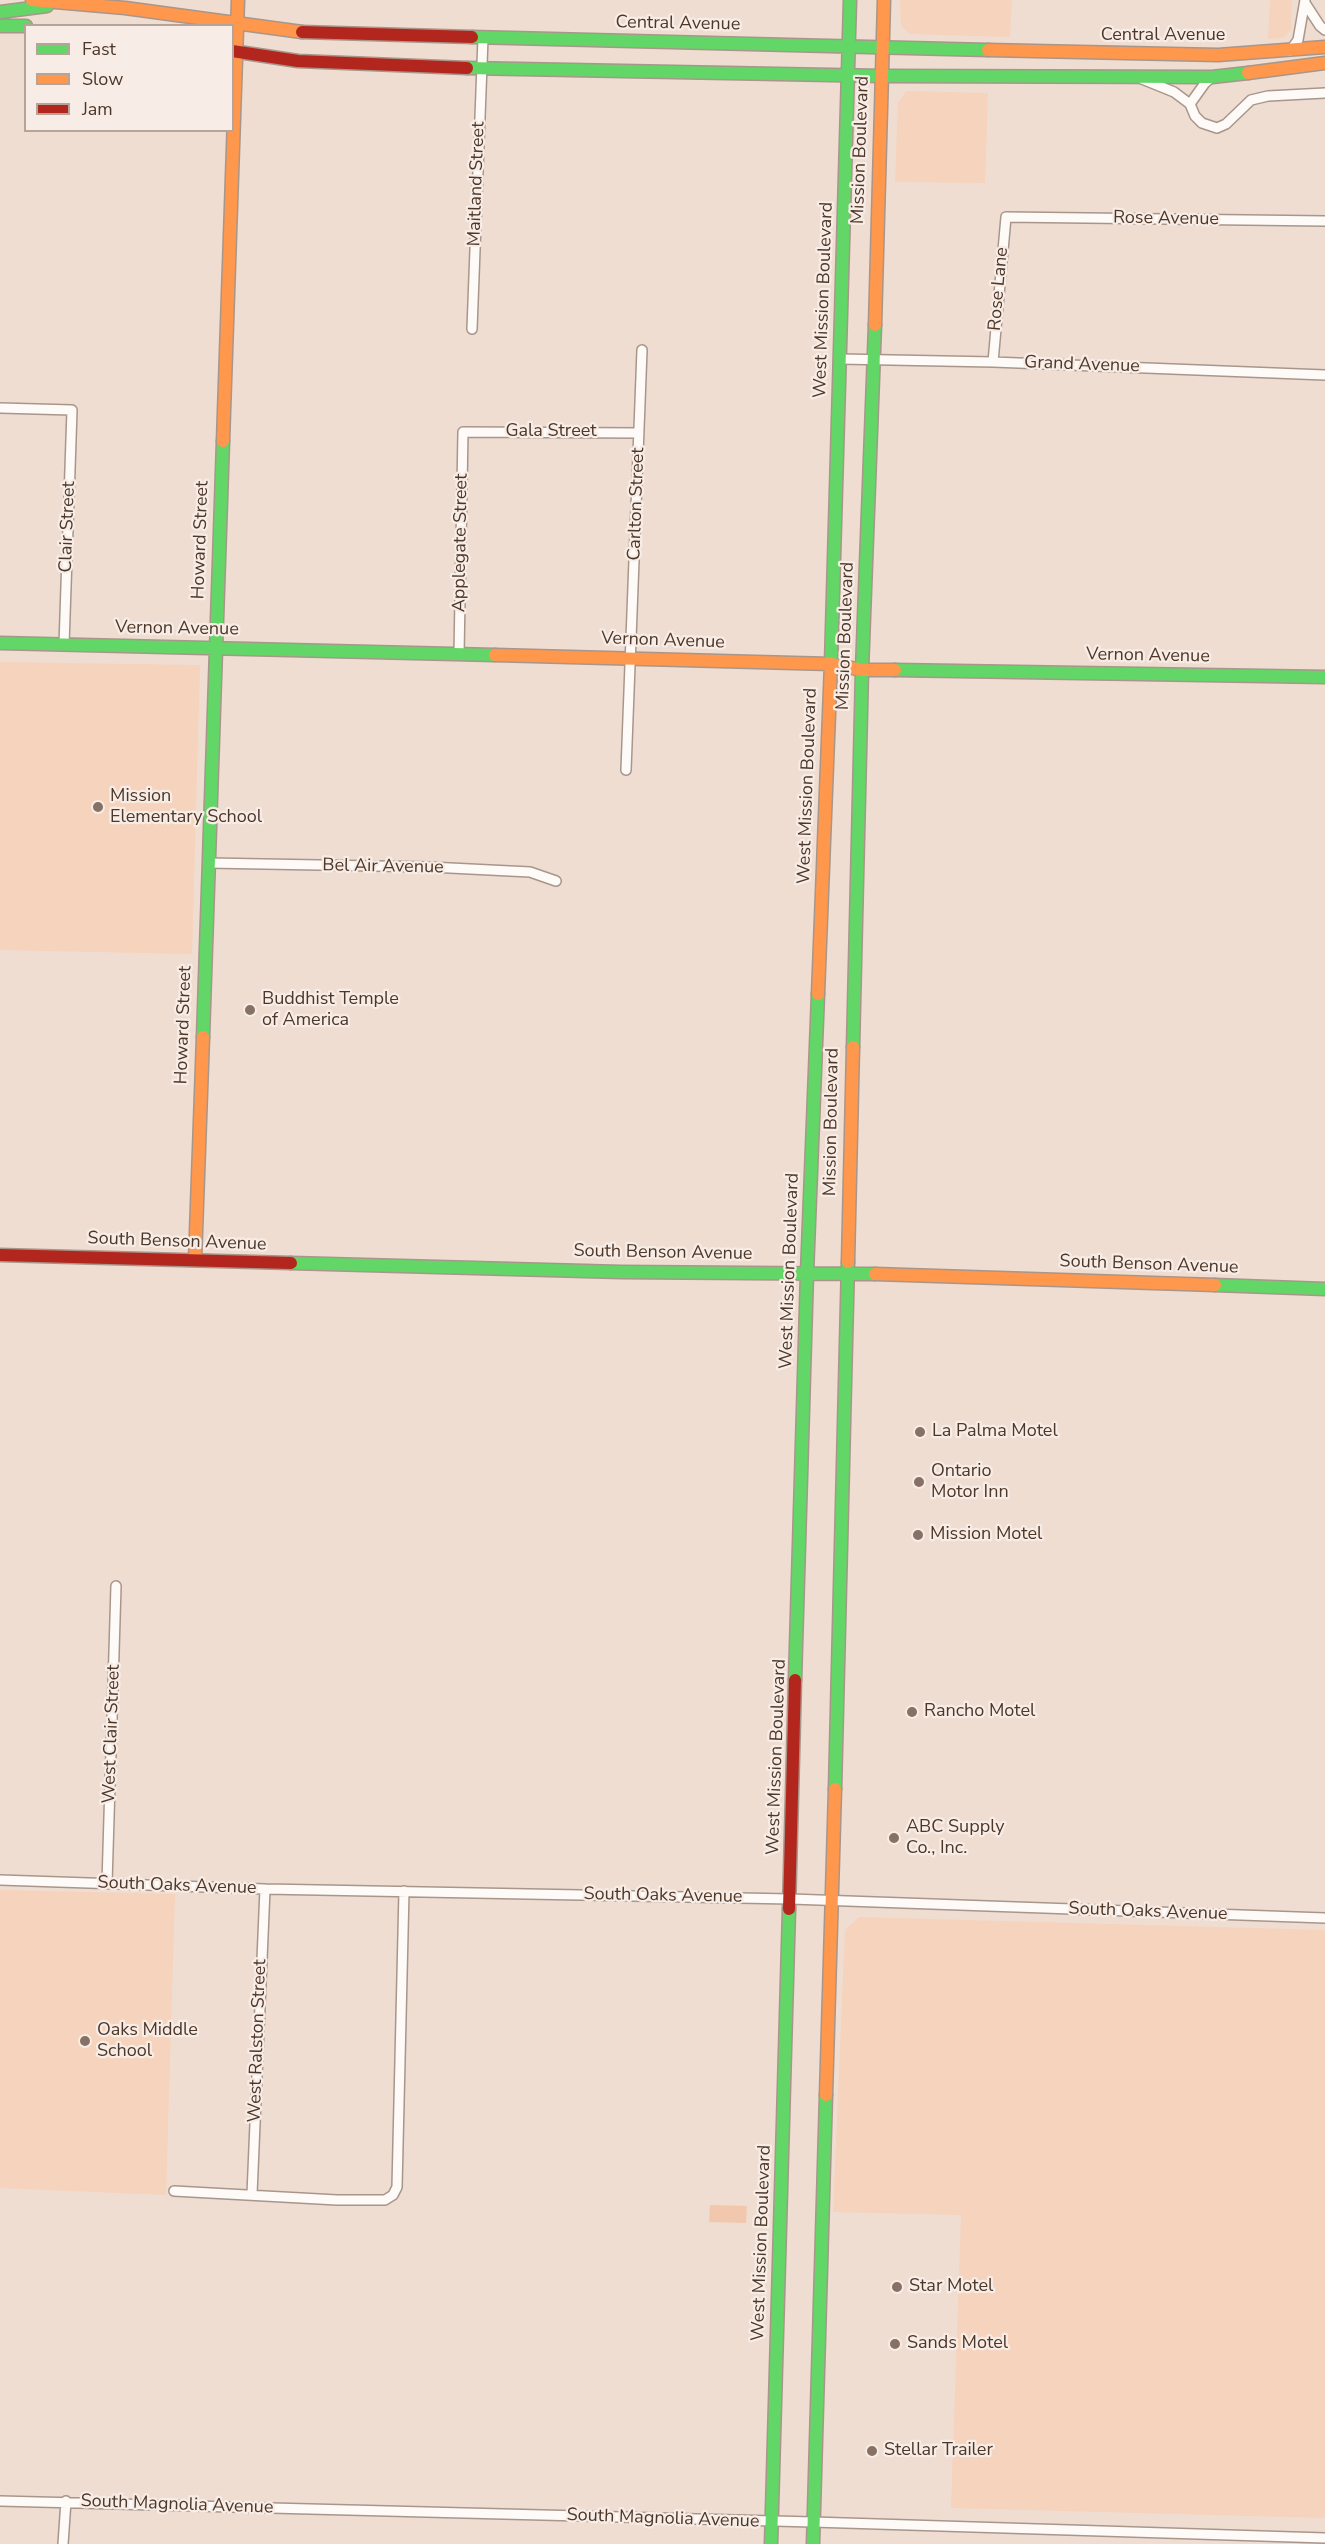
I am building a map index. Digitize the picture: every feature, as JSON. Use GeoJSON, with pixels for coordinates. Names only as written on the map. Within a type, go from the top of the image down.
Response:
{"type":"FeatureCollection","features":[{"type":"Feature","properties":{"kind":"main road","name":"Central Avenue"},"geometry":{"type":"LineString","coordinates":[[32,0],[237,22],[295,32],[1139,55],[1218,55],[1325,47]]}},
{"type":"Feature","properties":{"kind":"main road","name":"Howard Street"},"geometry":{"type":"LineString","coordinates":[[234,51],[238,0]]}},
{"type":"Feature","properties":{"kind":"main road","name":"West Mission Boulevard"},"geometry":{"type":"LineString","coordinates":[[771,2544],[807,1273],[831,664],[850,0]]}},
{"type":"Feature","properties":{"kind":"main road","name":"Mission Boulevard"},"geometry":{"type":"LineString","coordinates":[[846,1273],[862,670],[874,360],[877,185],[884,0]]}},
{"type":"Feature","properties":{"kind":"main road"},"geometry":{"type":"LineString","coordinates":[[0,12],[45,7],[57,1]]}},
{"type":"Feature","properties":{"kind":"main road"},"geometry":{"type":"LineString","coordinates":[[0,26],[24,26]]}},
{"type":"Feature","properties":{"kind":"main road"},"geometry":{"type":"LineString","coordinates":[[234,51],[297,61],[482,69],[882,76],[1212,77],[1325,63]]}},
{"type":"Feature","properties":{"kind":"main road","name":"Howard Street"},"geometry":{"type":"LineString","coordinates":[[195,1260],[231,132]]}},
{"type":"Feature","properties":{"kind":"main road","name":"Vernon Avenue"},"geometry":{"type":"LineString","coordinates":[[0,643],[831,664],[862,670],[1325,677]]}},
{"type":"Feature","properties":{"kind":"main road","name":"South Benson Avenue"},"geometry":{"type":"LineString","coordinates":[[0,1256],[621,1272],[846,1273],[1325,1289]]}},
{"type":"Feature","properties":{"kind":"main road"},"geometry":{"type":"LineString","coordinates":[[813,2544],[832,1902],[846,1273]]}},
{"type":"Feature","properties":{"kind":"street"},"geometry":{"type":"LineString","coordinates":[[1305,2],[1320,27],[1325,30]]}},
{"type":"Feature","properties":{"kind":"street"},"geometry":{"type":"LineString","coordinates":[[1290,51],[1298,40],[1305,2]]}},
{"type":"Feature","properties":{"kind":"street","name":"Maitland Street"},"geometry":{"type":"LineString","coordinates":[[472,329],[483,38]]}},
{"type":"Feature","properties":{"kind":"street"},"geometry":{"type":"LineString","coordinates":[[1137,77],[1174,92],[1190,104],[1195,116],[1202,123],[1218,128],[1226,124],[1251,100],[1268,96],[1325,93]]}},
{"type":"Feature","properties":{"kind":"street"},"geometry":{"type":"LineString","coordinates":[[1190,104],[1212,77]]}},
{"type":"Feature","properties":{"kind":"street","name":"Rose Avenue"},"geometry":{"type":"LineString","coordinates":[[1006,217],[1325,221]]}},
{"type":"Feature","properties":{"kind":"street","name":"Rose Lane"},"geometry":{"type":"LineString","coordinates":[[993,362],[1006,217]]}},
{"type":"Feature","properties":{"kind":"street","name":"Carlton Street"},"geometry":{"type":"LineString","coordinates":[[626,770],[642,350]]}},
{"type":"Feature","properties":{"kind":"street","name":"Grand Avenue"},"geometry":{"type":"LineString","coordinates":[[840,359],[993,362],[1325,375]]}},
{"type":"Feature","properties":{"kind":"street","name":"Clair Street"},"geometry":{"type":"LineString","coordinates":[[0,408],[72,410],[63,645]]}},
{"type":"Feature","properties":{"kind":"street","name":"Gala Street"},"geometry":{"type":"LineString","coordinates":[[463,432],[639,433]]}},
{"type":"Feature","properties":{"kind":"street","name":"Applegate Street"},"geometry":{"type":"LineString","coordinates":[[459,654],[463,432]]}},
{"type":"Feature","properties":{"kind":"street","name":"Bel Air Avenue"},"geometry":{"type":"LineString","coordinates":[[208,863],[430,867],[530,872],[556,881]]}},
{"type":"Feature","properties":{"kind":"street","name":"West Clair Street"},"geometry":{"type":"LineString","coordinates":[[107,1883],[116,1586]]}},
{"type":"Feature","properties":{"kind":"street","name":"South Oaks Avenue"},"geometry":{"type":"LineString","coordinates":[[0,1880],[791,1899],[1325,1918]]}},
{"type":"Feature","properties":{"kind":"street","name":"West Ralston Street"},"geometry":{"type":"LineString","coordinates":[[252,2194],[265,1888]]}},
{"type":"Feature","properties":{"kind":"street"},"geometry":{"type":"LineString","coordinates":[[174,2191],[337,2200],[385,2200],[393,2196],[398,2187],[404,1891]]}},
{"type":"Feature","properties":{"kind":"street","name":"South Magnolia Avenue"},"geometry":{"type":"LineString","coordinates":[[0,2501],[66,2501],[1325,2538]]}},
{"type":"Feature","properties":{"kind":"street"},"geometry":{"type":"LineString","coordinates":[[63,2544],[66,2501]]}},
{"type":"Feature","properties":{"kind":"shaded area"},"geometry":{"type":"Polygon","coordinates":[[[900,0],[1012,0],[1010,37],[910,34],[901,26],[900,0]]]}},
{"type":"Feature","properties":{"kind":"shaded area"},"geometry":{"type":"Polygon","coordinates":[[[1270,0],[1292,0],[1291,30],[1283,38],[1268,39],[1270,0]]]}},
{"type":"Feature","properties":{"kind":"shaded area"},"geometry":{"type":"Polygon","coordinates":[[[907,91],[988,93],[985,183],[895,182],[898,102],[907,91]]]}},
{"type":"Feature","properties":{"kind":"shaded area","name":"Mission Elementary School"},"geometry":{"type":"Polygon","coordinates":[[[0,662],[200,665],[192,954],[0,950],[0,662]]]}},
{"type":"Feature","properties":{"kind":"shaded area","name":"Oaks Middle School"},"geometry":{"type":"Polygon","coordinates":[[[0,1890],[175,1894],[166,2195],[0,2188],[0,1890]]]}},
{"type":"Feature","properties":{"kind":"shaded area"},"geometry":{"type":"Polygon","coordinates":[[[859,1917],[1325,1930],[1325,2518],[951,2508],[961,2215],[833,2212],[845,1930],[859,1917]]]}},
{"type":"Feature","properties":{"kind":"shaded area"},"geometry":{"type":"Polygon","coordinates":[[[710,2205],[747,2206],[746,2223],[709,2222],[710,2205]]]}},
{"type":"Feature","properties":{"kind":"traffic: fast"},"geometry":{"type":"LineString","coordinates":[[831,663],[850,0]]}},
{"type":"Feature","properties":{"kind":"traffic: fast"},"geometry":{"type":"LineString","coordinates":[[0,12],[47,6]]}},
{"type":"Feature","properties":{"kind":"traffic: fast"},"geometry":{"type":"LineString","coordinates":[[0,26],[24,26]]}},
{"type":"Feature","properties":{"kind":"traffic: fast"},"geometry":{"type":"LineString","coordinates":[[472,37],[988,50]]}},
{"type":"Feature","properties":{"kind":"traffic: fast"},"geometry":{"type":"LineString","coordinates":[[467,68],[882,76],[1212,77],[1248,73]]}},
{"type":"Feature","properties":{"kind":"traffic: fast"},"geometry":{"type":"LineString","coordinates":[[853,1047],[862,670],[875,325]]}},
{"type":"Feature","properties":{"kind":"traffic: fast"},"geometry":{"type":"LineString","coordinates":[[203,1037],[223,441]]}},
{"type":"Feature","properties":{"kind":"traffic: fast"},"geometry":{"type":"LineString","coordinates":[[0,643],[495,655]]}},
{"type":"Feature","properties":{"kind":"traffic: fast"},"geometry":{"type":"LineString","coordinates":[[895,670],[1325,677]]}},
{"type":"Feature","properties":{"kind":"traffic: fast"},"geometry":{"type":"LineString","coordinates":[[795,1680],[818,994]]}},
{"type":"Feature","properties":{"kind":"traffic: fast"},"geometry":{"type":"LineString","coordinates":[[835,1789],[848,1262]]}},
{"type":"Feature","properties":{"kind":"traffic: fast"},"geometry":{"type":"LineString","coordinates":[[291,1263],[621,1272],[875,1274]]}},
{"type":"Feature","properties":{"kind":"traffic: fast"},"geometry":{"type":"LineString","coordinates":[[1215,1285],[1325,1289]]}},
{"type":"Feature","properties":{"kind":"traffic: fast"},"geometry":{"type":"LineString","coordinates":[[771,2544],[789,1909]]}},
{"type":"Feature","properties":{"kind":"traffic: fast"},"geometry":{"type":"LineString","coordinates":[[813,2544],[826,2095]]}},
{"type":"Feature","properties":{"kind":"traffic: slow"},"geometry":{"type":"LineString","coordinates":[[32,0],[125,8],[302,32]]}},
{"type":"Feature","properties":{"kind":"traffic: slow"},"geometry":{"type":"LineString","coordinates":[[234,118],[238,0]]}},
{"type":"Feature","properties":{"kind":"traffic: slow"},"geometry":{"type":"LineString","coordinates":[[875,325],[884,0]]}},
{"type":"Feature","properties":{"kind":"traffic: slow"},"geometry":{"type":"LineString","coordinates":[[988,50],[1218,55],[1325,47]]}},
{"type":"Feature","properties":{"kind":"traffic: slow"},"geometry":{"type":"LineString","coordinates":[[1248,73],[1325,63]]}},
{"type":"Feature","properties":{"kind":"traffic: slow"},"geometry":{"type":"LineString","coordinates":[[223,441],[234,132]]}},
{"type":"Feature","properties":{"kind":"traffic: slow"},"geometry":{"type":"LineString","coordinates":[[495,655],[831,664],[862,670],[895,670]]}},
{"type":"Feature","properties":{"kind":"traffic: slow"},"geometry":{"type":"LineString","coordinates":[[818,994],[831,663]]}},
{"type":"Feature","properties":{"kind":"traffic: slow"},"geometry":{"type":"LineString","coordinates":[[195,1260],[203,1037]]}},
{"type":"Feature","properties":{"kind":"traffic: slow"},"geometry":{"type":"LineString","coordinates":[[848,1262],[853,1047]]}},
{"type":"Feature","properties":{"kind":"traffic: slow"},"geometry":{"type":"LineString","coordinates":[[875,1274],[1215,1285]]}},
{"type":"Feature","properties":{"kind":"traffic: slow"},"geometry":{"type":"LineString","coordinates":[[826,2095],[835,1789]]}},
{"type":"Feature","properties":{"kind":"traffic: jam"},"geometry":{"type":"LineString","coordinates":[[302,32],[472,37]]}},
{"type":"Feature","properties":{"kind":"traffic: jam"},"geometry":{"type":"LineString","coordinates":[[234,51],[298,61],[467,68]]}},
{"type":"Feature","properties":{"kind":"traffic: jam"},"geometry":{"type":"LineString","coordinates":[[0,1255],[291,1263]]}},
{"type":"Feature","properties":{"kind":"traffic: jam"},"geometry":{"type":"LineString","coordinates":[[789,1909],[795,1680]]}},
{"type":"Feature","properties":{"kind":"place","name":"Mission Elementary School"},"geometry":{"type":"Point","coordinates":[98,807]}},
{"type":"Feature","properties":{"kind":"place","name":"Buddhist Temple of America"},"geometry":{"type":"Point","coordinates":[250,1010]}},
{"type":"Feature","properties":{"kind":"place","name":"La Palma Motel"},"geometry":{"type":"Point","coordinates":[920,1432]}},
{"type":"Feature","properties":{"kind":"place","name":"Ontario Motor Inn"},"geometry":{"type":"Point","coordinates":[919,1482]}},
{"type":"Feature","properties":{"kind":"place","name":"Mission Motel"},"geometry":{"type":"Point","coordinates":[918,1535]}},
{"type":"Feature","properties":{"kind":"place","name":"Rancho Motel"},"geometry":{"type":"Point","coordinates":[912,1712]}},
{"type":"Feature","properties":{"kind":"place","name":"ABC Supply Co., Inc."},"geometry":{"type":"Point","coordinates":[894,1838]}},
{"type":"Feature","properties":{"kind":"place","name":"Oaks Middle School"},"geometry":{"type":"Point","coordinates":[85,2041]}},
{"type":"Feature","properties":{"kind":"place","name":"Star Motel"},"geometry":{"type":"Point","coordinates":[897,2287]}},
{"type":"Feature","properties":{"kind":"place","name":"Sands Motel"},"geometry":{"type":"Point","coordinates":[895,2344]}},
{"type":"Feature","properties":{"kind":"place","name":"Stellar Trailer"},"geometry":{"type":"Point","coordinates":[872,2451]}}]}
